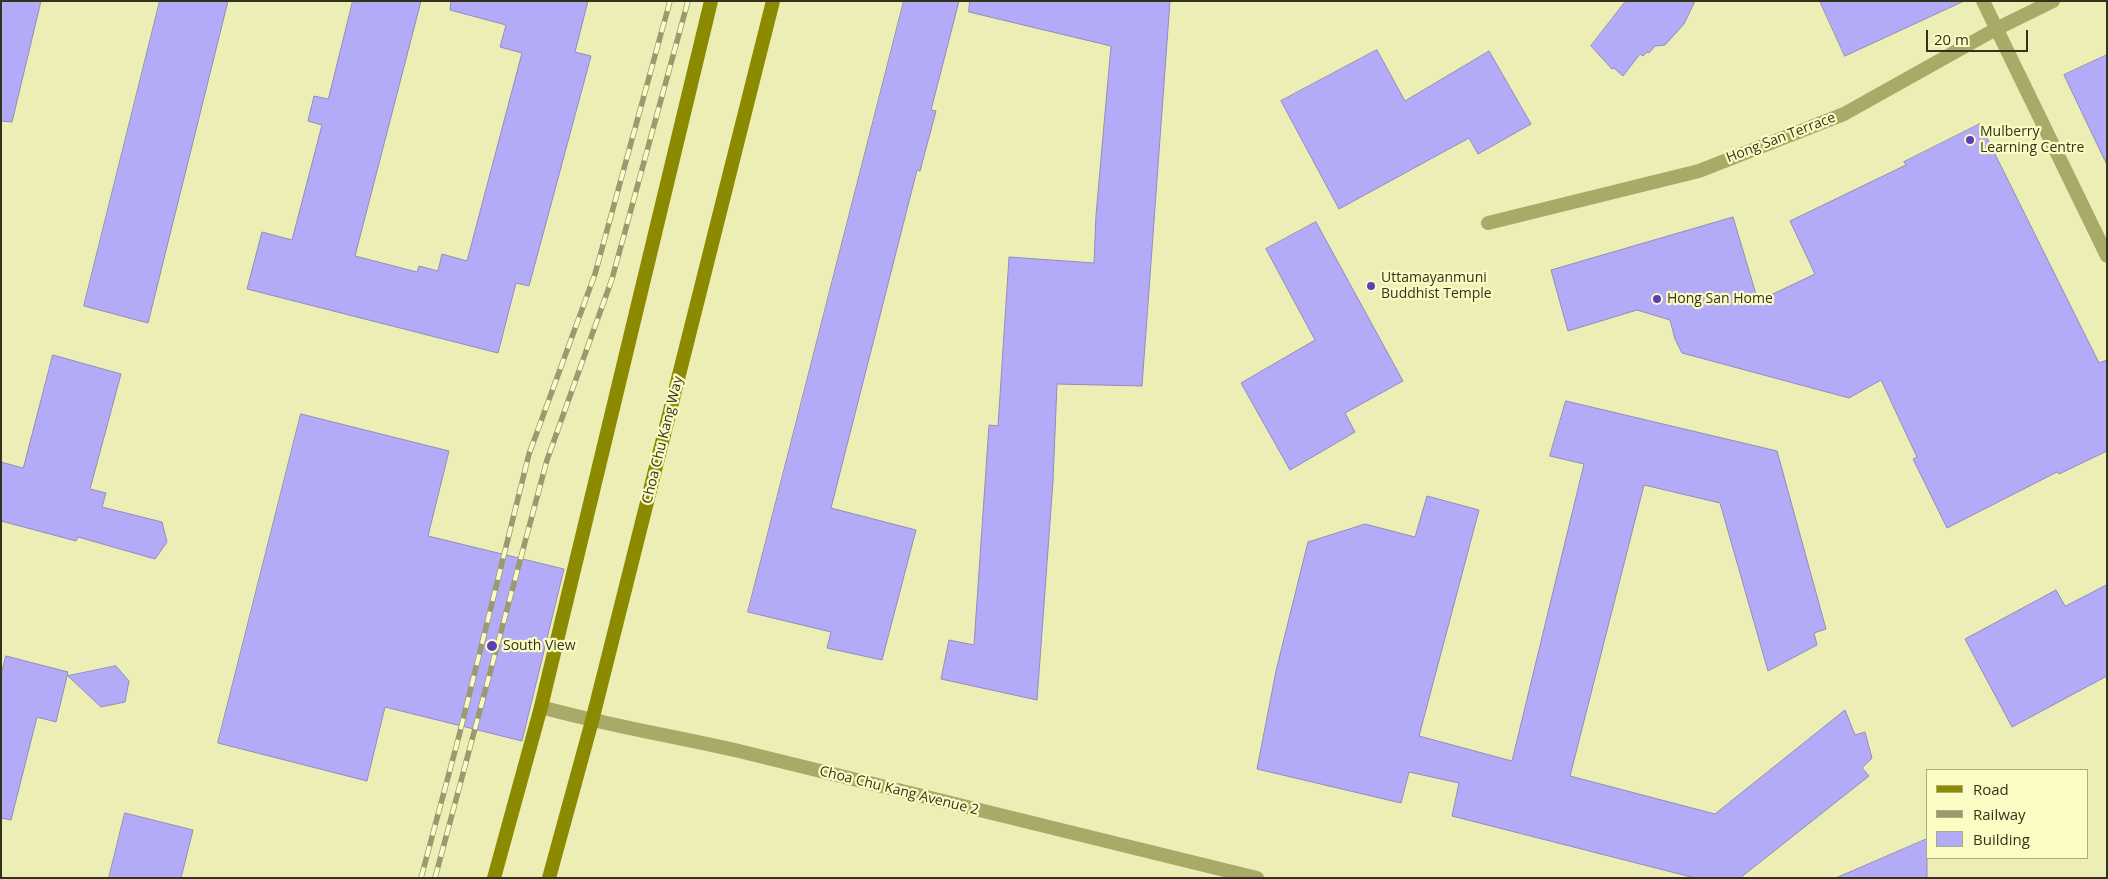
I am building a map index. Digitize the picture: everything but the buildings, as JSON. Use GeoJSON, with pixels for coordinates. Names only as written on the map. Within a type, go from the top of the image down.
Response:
{"type":"FeatureCollection","features":[{"type":"Feature","properties":{"kind":"main road"},"geometry":{"type":"LineString","coordinates":[[494,878],[541,707],[711,1]]}},
{"type":"Feature","properties":{"kind":"main road","name":"Choa Chu Kang Way"},"geometry":{"type":"LineString","coordinates":[[549,878],[592,721],[773,1]]}},
{"type":"Feature","properties":{"kind":"street"},"geometry":{"type":"LineString","coordinates":[[1983,1],[2107,256]]}},
{"type":"Feature","properties":{"kind":"street","name":"Hong San Terrace"},"geometry":{"type":"LineString","coordinates":[[1488,223],[1699,171],[1844,114],[1996,29],[2053,1]]}},
{"type":"Feature","properties":{"kind":"street","name":"Choa Chu Kang Avenue 2"},"geometry":{"type":"LineString","coordinates":[[541,707],[592,721],[722,747],[1257,878]]}},
{"type":"Feature","properties":{"kind":"railway"},"geometry":{"type":"LineString","coordinates":[[421,878],[459,736],[529,454],[595,274],[670,1]]}},
{"type":"Feature","properties":{"kind":"railway"},"geometry":{"type":"LineString","coordinates":[[435,878],[547,460],[612,279],[688,1]]}},
{"type":"Feature","properties":{"kind":"place","name":"Mulberry Learning Centre"},"geometry":{"type":"Point","coordinates":[1970,140]}},
{"type":"Feature","properties":{"kind":"place","name":"Uttamayanmuni Buddhist Temple"},"geometry":{"type":"Point","coordinates":[1371,286]}},
{"type":"Feature","properties":{"kind":"place","name":"Hong San Home"},"geometry":{"type":"Point","coordinates":[1657,299]}},
{"type":"Feature","properties":{"kind":"place","name":"South View"},"geometry":{"type":"Point","coordinates":[492,646]}}]}
